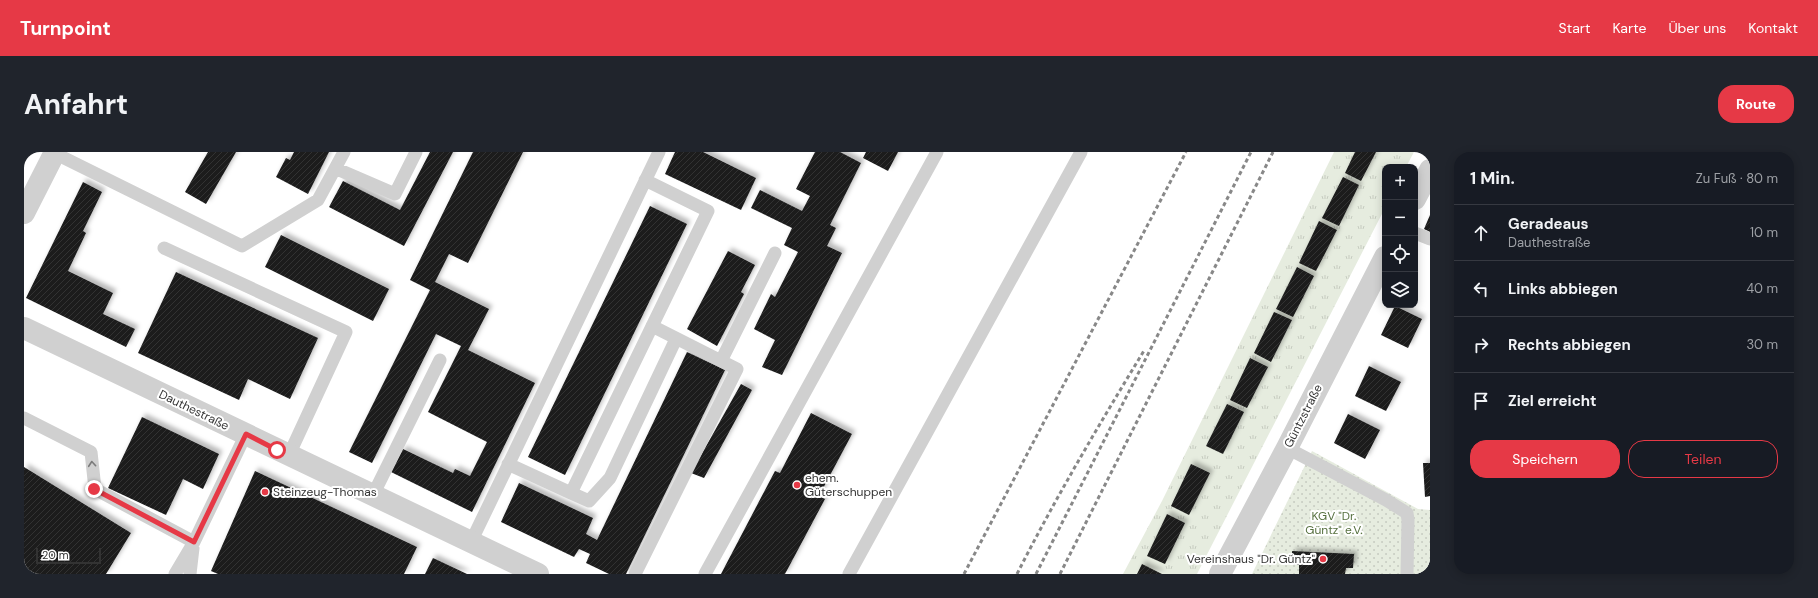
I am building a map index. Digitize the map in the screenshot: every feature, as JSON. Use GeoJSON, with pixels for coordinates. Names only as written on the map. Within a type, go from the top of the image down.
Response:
{"type":"FeatureCollection","features":[{"type":"Feature","properties":{"kind":"street"},"geometry":{"type":"LineString","coordinates":[[24,213],[55,152]]}},
{"type":"Feature","properties":{"kind":"street"},"geometry":{"type":"LineString","coordinates":[[1418,193],[1430,170]]}},
{"type":"Feature","properties":{"kind":"street","name":"Güntzstraße"},"geometry":{"type":"LineString","coordinates":[[1220,574],[1287,448],[1382,263]]}},
{"type":"Feature","properties":{"kind":"street","name":"Dauthestraße"},"geometry":{"type":"LineString","coordinates":[[24,328],[538,574]]}},
{"type":"Feature","properties":{"kind":"lane"},"geometry":{"type":"LineString","coordinates":[[55,152],[242,246],[318,200],[344,152]]}},
{"type":"Feature","properties":{"kind":"lane"},"geometry":{"type":"LineString","coordinates":[[336,169],[395,194],[416,152]]}},
{"type":"Feature","properties":{"kind":"lane"},"geometry":{"type":"LineString","coordinates":[[471,542],[659,152]]}},
{"type":"Feature","properties":{"kind":"lane"},"geometry":{"type":"LineString","coordinates":[[705,574],[937,152]]}},
{"type":"Feature","properties":{"kind":"lane"},"geometry":{"type":"LineString","coordinates":[[849,574],[1080,152]]}},
{"type":"Feature","properties":{"kind":"lane"},"geometry":{"type":"LineString","coordinates":[[571,493],[708,211],[645,180]]}},
{"type":"Feature","properties":{"kind":"lane"},"geometry":{"type":"LineString","coordinates":[[1418,234],[1430,239]]}},
{"type":"Feature","properties":{"kind":"lane"},"geometry":{"type":"LineString","coordinates":[[164,248],[346,332],[289,455]]}},
{"type":"Feature","properties":{"kind":"lane"},"geometry":{"type":"LineString","coordinates":[[721,361],[775,253]]}},
{"type":"Feature","properties":{"kind":"lane"},"geometry":{"type":"LineString","coordinates":[[635,574],[737,369],[652,326]]}},
{"type":"Feature","properties":{"kind":"lane"},"geometry":{"type":"LineString","coordinates":[[508,464],[589,501],[610,478],[676,339]]}},
{"type":"Feature","properties":{"kind":"lane"},"geometry":{"type":"LineString","coordinates":[[373,496],[440,360]]}},
{"type":"Feature","properties":{"kind":"lane"},"geometry":{"type":"LineString","coordinates":[[24,418],[91,452],[94,489],[194,542]]}},
{"type":"Feature","properties":{"kind":"lane"},"geometry":{"type":"LineString","coordinates":[[175,574],[194,542],[246,434]]}},
{"type":"Feature","properties":{"kind":"lane"},"geometry":{"type":"LineString","coordinates":[[1287,448],[1386,500],[1407,513],[1407,574]]}},
{"type":"Feature","properties":{"kind":"lane"},"geometry":{"type":"LineString","coordinates":[[190,574],[194,542]]}},
{"type":"Feature","properties":{"kind":"green space"},"geometry":{"type":"Polygon","coordinates":[[[1334,152],[1414,152],[1408,164],[1382,164],[1382,214],[1197,574],[1123,574],[1162,501],[1334,152]]]}},
{"type":"Feature","properties":{"kind":"green space","name":"KGV \"Dr. Güntz\" e.V."},"geometry":{"type":"Polygon","coordinates":[[[1312,451],[1418,509],[1430,510],[1430,574],[1252,574],[1312,451]]]}},
{"type":"Feature","properties":{"kind":"building"},"geometry":{"type":"Polygon","coordinates":[[[208,152],[236,152],[206,204],[185,192],[208,152]]]}},
{"type":"Feature","properties":{"kind":"building"},"geometry":{"type":"Polygon","coordinates":[[[294,152],[329,152],[308,194],[276,177],[286,158],[290,160],[294,152]]]}},
{"type":"Feature","properties":{"kind":"building"},"geometry":{"type":"Polygon","coordinates":[[[430,152],[453,152],[404,246],[329,207],[343,181],[400,210],[430,152]]]}},
{"type":"Feature","properties":{"kind":"building"},"geometry":{"type":"Polygon","coordinates":[[[473,152],[523,152],[468,263],[449,254],[435,282],[489,309],[468,350],[535,383],[472,512],[391,472],[403,449],[453,473],[455,469],[470,476],[487,442],[428,412],[461,346],[436,334],[372,463],[349,452],[430,290],[410,280],[473,152]]]}},
{"type":"Feature","properties":{"kind":"building"},"geometry":{"type":"Polygon","coordinates":[[[675,152],[703,152],[756,178],[741,210],[665,174],[675,152]]]}},
{"type":"Feature","properties":{"kind":"building"},"geometry":{"type":"Polygon","coordinates":[[[815,152],[840,152],[861,163],[830,225],[836,228],[827,246],[842,253],[782,375],[762,367],[775,340],[754,329],[771,294],[775,297],[798,252],[784,245],[792,228],[751,208],[760,190],[802,211],[810,196],[796,189],[815,152]]]}},
{"type":"Feature","properties":{"kind":"building"},"geometry":{"type":"Polygon","coordinates":[[[866,152],[898,152],[888,171],[863,158],[866,152]]]}},
{"type":"Feature","properties":{"kind":"building"},"geometry":{"type":"Polygon","coordinates":[[[1355,152],[1376,152],[1361,181],[1345,173],[1355,152]]]}},
{"type":"Feature","properties":{"kind":"building"},"geometry":{"type":"Polygon","coordinates":[[[1343,177],[1359,185],[1339,226],[1322,218],[1343,177]]]}},
{"type":"Feature","properties":{"kind":"building"},"geometry":{"type":"Polygon","coordinates":[[[83,182],[102,192],[83,231],[86,233],[68,271],[113,293],[103,314],[135,329],[126,347],[26,298],[83,182]]]}},
{"type":"Feature","properties":{"kind":"building"},"geometry":{"type":"Polygon","coordinates":[[[650,206],[687,224],[565,475],[528,457],[650,206]]]}},
{"type":"Feature","properties":{"kind":"building"},"geometry":{"type":"Polygon","coordinates":[[[1430,215],[1430,232],[1424,229],[1430,215]]]}},
{"type":"Feature","properties":{"kind":"building"},"geometry":{"type":"Polygon","coordinates":[[[1319,221],[1337,230],[1316,271],[1299,263],[1319,221]]]}},
{"type":"Feature","properties":{"kind":"building"},"geometry":{"type":"Polygon","coordinates":[[[281,235],[389,289],[373,321],[265,267],[281,235]]]}},
{"type":"Feature","properties":{"kind":"building"},"geometry":{"type":"Polygon","coordinates":[[[728,251],[755,265],[741,292],[744,294],[717,346],[687,329],[728,251]]]}},
{"type":"Feature","properties":{"kind":"building"},"geometry":{"type":"Polygon","coordinates":[[[1297,267],[1314,276],[1293,317],[1276,309],[1297,267]]]}},
{"type":"Feature","properties":{"kind":"building"},"geometry":{"type":"Polygon","coordinates":[[[176,272],[318,338],[290,399],[248,379],[239,400],[138,353],[176,272]]]}},
{"type":"Feature","properties":{"kind":"building"},"geometry":{"type":"Polygon","coordinates":[[[1394,308],[1399,308],[1422,319],[1408,348],[1381,335],[1394,308]]]}},
{"type":"Feature","properties":{"kind":"building"},"geometry":{"type":"Polygon","coordinates":[[[1274,312],[1292,320],[1271,362],[1254,353],[1274,312]]]}},
{"type":"Feature","properties":{"kind":"building"},"geometry":{"type":"Polygon","coordinates":[[[687,352],[725,370],[626,574],[609,574],[586,563],[590,554],[579,549],[574,557],[501,522],[519,483],[593,518],[586,534],[597,540],[687,352]]]}},
{"type":"Feature","properties":{"kind":"building"},"geometry":{"type":"Polygon","coordinates":[[[1250,358],[1268,367],[1247,408],[1230,400],[1250,358]]]}},
{"type":"Feature","properties":{"kind":"building"},"geometry":{"type":"Polygon","coordinates":[[[1369,366],[1401,382],[1386,411],[1355,396],[1369,366]]]}},
{"type":"Feature","properties":{"kind":"building"},"geometry":{"type":"Polygon","coordinates":[[[741,384],[752,390],[704,478],[691,473],[741,384]]]}},
{"type":"Feature","properties":{"kind":"building"},"geometry":{"type":"Polygon","coordinates":[[[1227,404],[1244,412],[1223,454],[1206,446],[1227,404]]]}},
{"type":"Feature","properties":{"kind":"building","name":"ehem. Güterschuppen"},"geometry":{"type":"Polygon","coordinates":[[[811,413],[852,434],[819,496],[825,499],[785,574],[721,574],[775,471],[780,473],[811,413]]]}},
{"type":"Feature","properties":{"kind":"building"},"geometry":{"type":"Polygon","coordinates":[[[1348,414],[1380,430],[1365,459],[1334,443],[1348,414]]]}},
{"type":"Feature","properties":{"kind":"building"},"geometry":{"type":"Polygon","coordinates":[[[142,417],[219,454],[203,489],[183,479],[166,515],[108,488],[142,417]]]}},
{"type":"Feature","properties":{"kind":"building"},"geometry":{"type":"Polygon","coordinates":[[[1423,463],[1430,463],[1430,496],[1425,497],[1423,463]]]}},
{"type":"Feature","properties":{"kind":"building"},"geometry":{"type":"Polygon","coordinates":[[[1191,464],[1210,473],[1189,515],[1171,506],[1191,464]]]}},
{"type":"Feature","properties":{"kind":"building"},"geometry":{"type":"Polygon","coordinates":[[[24,467],[131,533],[106,574],[24,574],[24,467]]]}},
{"type":"Feature","properties":{"kind":"building"},"geometry":{"type":"Polygon","coordinates":[[[255,471],[417,547],[404,574],[218,574],[211,571],[255,471]]]}},
{"type":"Feature","properties":{"kind":"building"},"geometry":{"type":"Polygon","coordinates":[[[1167,514],[1185,523],[1165,564],[1147,556],[1167,514]]]}},
{"type":"Feature","properties":{"kind":"building","name":"Vereinshaus \"Dr. Güntz\""},"geometry":{"type":"Polygon","coordinates":[[[1292,551],[1354,554],[1353,568],[1346,568],[1345,574],[1299,574],[1299,565],[1292,565],[1292,551]]]}},
{"type":"Feature","properties":{"kind":"building"},"geometry":{"type":"Polygon","coordinates":[[[433,558],[467,574],[425,574],[433,558]]]}},
{"type":"Feature","properties":{"kind":"building"},"geometry":{"type":"Polygon","coordinates":[[[1142,564],[1162,574],[1137,574],[1142,564]]]}},
{"type":"Feature","properties":{"kind":"railway"},"geometry":{"type":"LineString","coordinates":[[964,574],[1186,152]]}},
{"type":"Feature","properties":{"kind":"railway"},"geometry":{"type":"LineString","coordinates":[[1036,574],[1251,152]]}},
{"type":"Feature","properties":{"kind":"railway"},"geometry":{"type":"LineString","coordinates":[[1060,574],[1273,152]]}},
{"type":"Feature","properties":{"kind":"railway"},"geometry":{"type":"LineString","coordinates":[[1017,574],[1079,460],[1145,349]]}},
{"type":"Feature","properties":{"kind":"place","name":"ehem. Güterschuppen"},"geometry":{"type":"Point","coordinates":[797,485]}},
{"type":"Feature","properties":{"kind":"place","name":"Steinzeug-Thomas"},"geometry":{"type":"Point","coordinates":[265,492]}},
{"type":"Feature","properties":{"kind":"place","name":"Vereinshaus \"Dr. Güntz\""},"geometry":{"type":"Point","coordinates":[1323,559]}},
{"type":"Feature","properties":{"kind":"route"},"geometry":{"type":"LineString","coordinates":[[94,489],[194,542],[234,462],[246,434],[277,450]]}}]}
